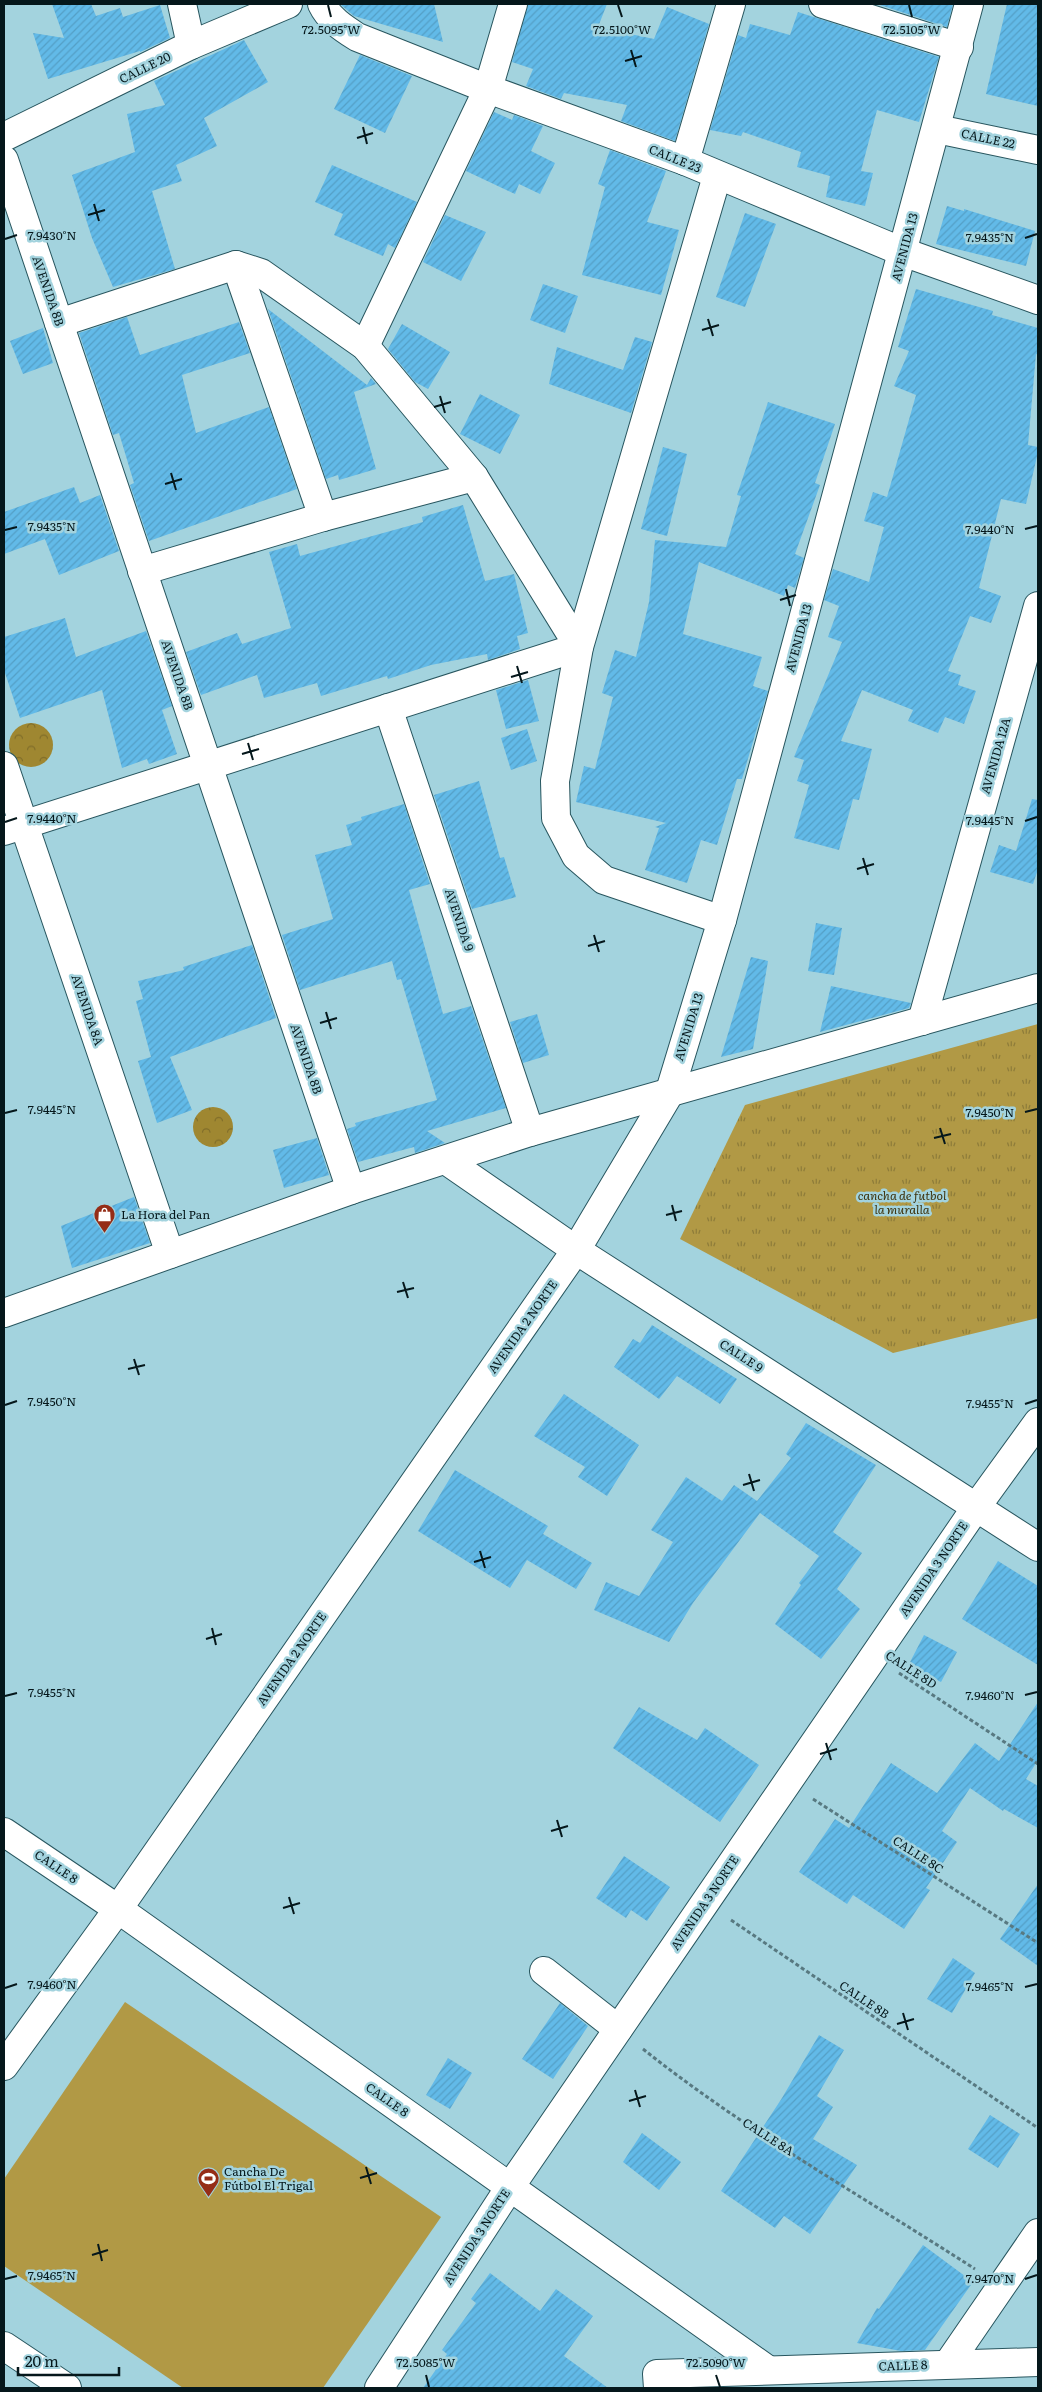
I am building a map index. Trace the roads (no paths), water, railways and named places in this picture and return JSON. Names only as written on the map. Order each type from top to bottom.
[{"type":"street","points":[[182,4],[191,45]]},
{"type":"street","name":"CALLE 20","points":[[4,137],[191,45],[288,4]]},
{"type":"street","name":"CALLE 23","points":[[322,4],[326,13],[357,37],[488,89],[685,161],[717,176],[903,252],[1038,300]]},
{"type":"street","points":[[365,346],[488,89],[513,4]]},
{"type":"street","points":[[685,161],[731,4]]},
{"type":"street","points":[[823,4],[959,47]]},
{"type":"street","name":"AVENIDA 13","points":[[576,1250],[669,1094],[722,920],[970,4]]},
{"type":"street","name":"CALLE 22","points":[[937,129],[1038,150]]},
{"type":"street","name":"AVENIDA 8B","points":[[4,160],[351,1190]]},
{"type":"street","points":[[717,176],[579,647],[555,781],[556,818],[576,856],[604,880],[722,920]]},
{"type":"street","points":[[236,265],[323,516]]},
{"type":"street","points":[[59,323],[236,265],[261,273],[365,346],[474,477],[579,647]]},
{"type":"street","points":[[142,571],[323,516],[474,477]]},
{"type":"street","name":"AVENIDA 12A","points":[[922,1021],[1038,606]]},
{"type":"street","points":[[14,828],[579,647]]},
{"type":"street","name":"AVENIDA 9","points":[[388,708],[530,1132]]},
{"type":"street","name":"AVENIDA 8A","points":[[4,766],[14,828],[170,1254]]},
{"type":"street","points":[[4,1314],[351,1190],[447,1161],[530,1132],[1038,988]]},
{"type":"street","name":"CALLE 9","points":[[447,1161],[576,1250],[977,1506],[1038,1548]]},
{"type":"street","name":"AVENIDA 2 NORTE","points":[[4,2066],[118,1909],[576,1250]]},
{"type":"street","name":"AVENIDA 3 NORTE","points":[[379,2388],[510,2187],[977,1506],[1038,1422]]},
{"type":"street","name":"CALLE 8","points":[[4,1832],[118,1909],[768,2370]]},
{"type":"street","points":[[544,1971],[618,2029]]},
{"type":"street","points":[[948,2364],[1038,2233]]},
{"type":"street","points":[[4,2346],[67,2388]]},
{"type":"street","points":[[1038,2362],[1038,2380]]},
{"type":"street","name":"CALLE 8","points":[[658,2381],[768,2370],[849,2378],[948,2364],[1038,2362]]},
{"type":"place","name":"La Hora del Pan","points":[[105,1234]]},
{"type":"place","name":"Cancha De Fútbol El Trigal","points":[[208,2198]]},
{"type":"park label","name":"cancha de futbol la muralla","points":[[902,1203]]}]
